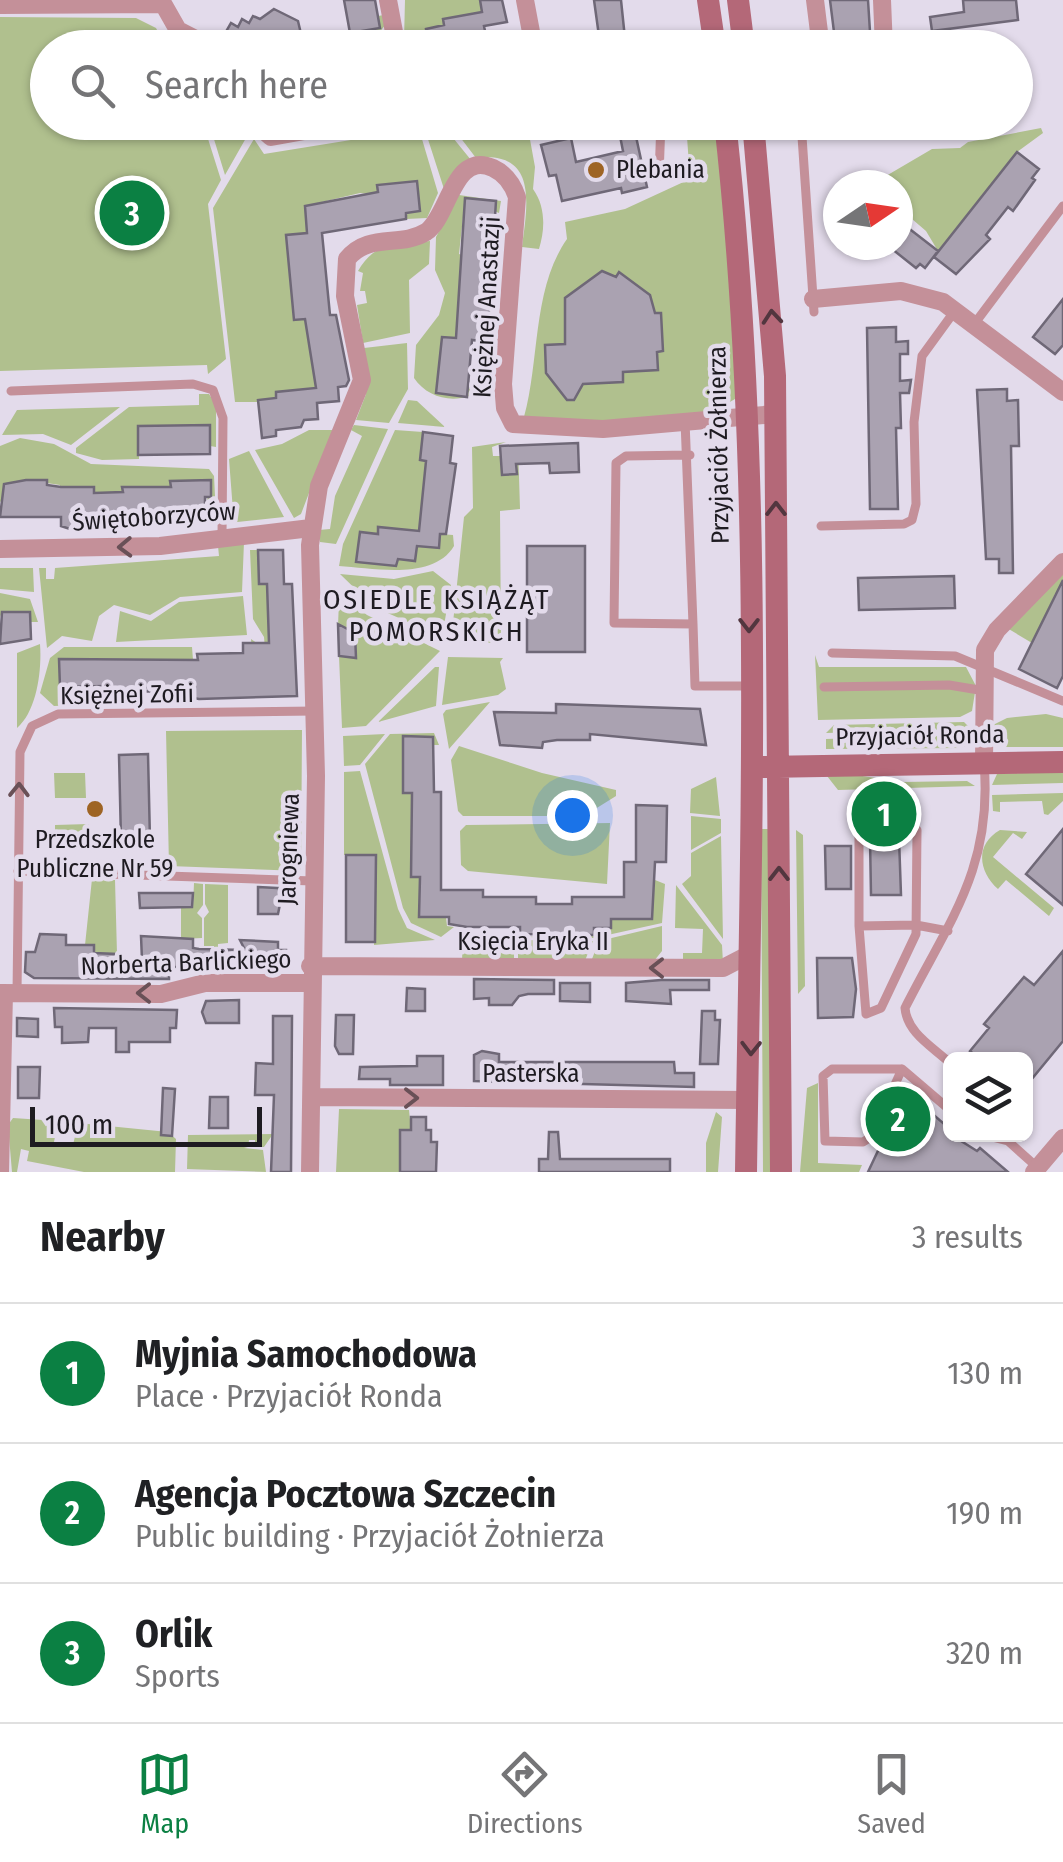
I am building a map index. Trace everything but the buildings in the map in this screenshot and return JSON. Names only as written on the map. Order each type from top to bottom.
[{"type":"street","points":[[388,0],[394,30]]},
{"type":"street","points":[[525,0],[531,30]]},
{"type":"street","points":[[708,0],[712,30]]},
{"type":"street","points":[[738,0],[742,30]]},
{"type":"street","points":[[815,0],[819,30]]},
{"type":"street","points":[[882,0],[883,30]]},
{"type":"street","points":[[6,3],[162,2],[178,30]]},
{"type":"street","name":"Przyjaciół Żołnierza","points":[[726,140],[748,416],[750,954],[746,1172]]},
{"type":"street","points":[[755,140],[774,340],[781,1172]]},
{"type":"street","name":"Księżnej Anastazji","points":[[311,528],[319,486],[362,380],[345,296],[347,259],[363,244],[430,230],[456,181],[476,166],[490,166],[503,174],[517,198],[503,384],[508,418],[521,427],[591,429],[775,414]]},
{"type":"street","points":[[813,305],[901,290],[956,310],[1063,392]]},
{"type":"street","name":"Świętoborzyców","points":[[0,549],[132,547],[311,528]]},
{"type":"street","name":"Jarogniewa","points":[[310,1172],[314,1098],[310,974],[315,712],[311,528]]},
{"type":"street","points":[[984,762],[988,692],[982,666],[996,630],[1063,562]]},
{"type":"street","name":"Przyjaciół Ronda","points":[[778,766],[1063,762]]},
{"type":"street","points":[[749,768],[778,766]]},
{"type":"street","name":"Księcia Eryka II","points":[[310,974],[723,968],[750,954]]},
{"type":"street","name":"Norberta Barlickiego","points":[[7,993],[161,994],[205,982],[310,974]]},
{"type":"street","points":[[0,1172],[7,993]]},
{"type":"street","name":"Pasterska","points":[[314,1098],[748,1100]]},
{"type":"street","points":[[1036,1170],[1063,1138]]},
{"type":"lane","points":[[659,176],[660,140]]},
{"type":"lane","points":[[802,140],[813,305]]},
{"type":"lane","points":[[975,323],[1063,206]]},
{"type":"lane","points":[[821,526],[904,524],[912,520],[916,504],[914,422],[922,356],[956,310]]},
{"type":"lane","points":[[11,391],[193,384],[212,390],[223,418],[222,538]]},
{"type":"lane","points":[[686,421],[695,686],[750,686]]},
{"type":"lane","points":[[690,455],[626,456],[616,463],[614,624],[693,624]]},
{"type":"lane","points":[[832,654],[946,654],[1063,701]]},
{"type":"lane","points":[[824,687],[948,685],[988,692]]},
{"type":"lane","name":"Księżnej Zofii","points":[[7,993],[18,870],[20,752],[27,732],[58,714],[315,712]]},
{"type":"lane","points":[[943,1057],[916,1032],[904,1008],[967,895],[985,822],[984,762]]},
{"type":"lane","points":[[917,830],[916,926],[881,1008],[873,1015],[862,1007],[859,926],[860,831],[917,830]]},
{"type":"lane","points":[[18,870],[312,882]]},
{"type":"lane","points":[[859,926],[916,926],[948,931]]},
{"type":"lane","points":[[902,1069],[872,1137],[863,1142],[825,1141],[826,1071],[902,1069],[943,1104]]},
{"type":"lane","points":[[1012,1142],[1036,1170]]},
{"type":"green space","points":[[405,0],[480,0],[482,12],[444,19],[445,29],[404,30]]},
{"type":"green space","points":[[384,15],[386,24],[381,30],[368,30],[379,28],[378,16]]},
{"type":"green space","points":[[0,17],[136,18],[157,30],[30,30],[30,140],[208,140],[221,180],[208,204],[226,359],[208,374],[207,365],[0,371]]},
{"type":"green space","points":[[1041,128],[1043,133],[1017,152],[938,251],[926,231],[913,220],[913,170],[896,170],[932,149],[960,148],[978,140],[1033,140],[1033,130]]},
{"type":"green space","points":[[214,140],[245,140],[225,175]]},
{"type":"green space","points":[[253,140],[264,154],[351,140],[422,140],[438,193],[427,218],[406,219],[416,181],[378,185],[378,195],[360,193],[305,206],[307,233],[287,235],[295,320],[305,319],[316,388],[276,392],[276,402],[235,402],[213,208]]},
{"type":"green space","points":[[428,140],[455,140],[471,160],[444,189]]},
{"type":"green space","points":[[462,140],[530,140],[535,167],[533,189],[543,219],[539,249],[522,247],[526,199],[520,172],[496,158],[476,158]]},
{"type":"green space","points":[[687,140],[719,140],[737,341],[735,399],[714,411],[715,418],[521,427],[541,306],[555,260],[567,239],[565,222],[625,209],[690,179]]},
{"type":"green space","points":[[459,195],[501,201],[499,213],[465,199],[459,254],[465,256],[467,397],[454,399],[431,393],[414,378],[416,345],[439,315],[445,293],[435,270],[436,237]]},
{"type":"green space","points":[[430,241],[429,264],[409,280],[410,333],[363,343],[357,305],[367,303],[365,291],[360,291],[363,273],[358,271],[380,249]]},
{"type":"green space","points":[[407,343],[408,389],[389,423],[356,420],[366,394],[364,348]]},
{"type":"green space","points":[[199,394],[209,394],[216,405],[216,447],[210,446],[209,425],[139,426],[139,459],[102,460],[76,453],[76,448],[129,407],[199,405]]},
{"type":"green space","points":[[408,400],[417,401],[445,427],[398,423]]},
{"type":"green space","points":[[120,407],[71,445],[43,434],[2,435],[17,410]]},
{"type":"green space","points":[[354,425],[388,429],[336,544],[320,542],[319,530],[330,529],[335,496],[362,436],[351,430]]},
{"type":"green space","points":[[309,430],[333,430],[301,514],[294,518],[255,450],[282,444]]},
{"type":"green space","points":[[395,430],[423,432],[420,459],[426,461],[419,531],[379,527],[377,536],[360,532],[356,561],[396,566],[398,559],[415,561],[417,546],[438,548],[440,534],[453,535],[454,546],[444,557],[417,568],[339,566],[343,544]]},
{"type":"green space","points":[[20,438],[54,444],[91,464],[209,469],[214,476],[216,516],[205,517],[210,480],[171,481],[171,487],[144,491],[143,486],[123,487],[123,492],[94,493],[94,487],[61,493],[60,485],[27,480],[0,502],[0,446]]},
{"type":"green space","points":[[506,442],[492,447],[493,456],[501,456],[502,475],[516,474],[518,444],[520,509],[500,511],[501,643],[451,642],[464,517],[473,508],[472,447]]},
{"type":"green space","points":[[249,451],[284,517],[228,523],[233,511],[229,459]]},
{"type":"green space","points":[[244,542],[242,592],[180,597],[150,615],[114,605],[99,616],[92,641],[62,636],[47,648],[39,568],[46,568],[46,579],[54,579],[55,568],[219,556],[218,546]]},
{"type":"green space","points":[[250,550],[258,550],[259,584],[267,584],[269,652],[252,653],[251,639],[265,649],[264,637],[253,619]]},
{"type":"green space","points":[[1063,564],[1063,597],[1055,594],[1032,643],[1007,628]]},
{"type":"green space","points":[[0,568],[33,568],[34,592],[0,589]]},
{"type":"green space","points":[[433,571],[451,585],[442,637],[374,607],[340,574],[394,579]]},
{"type":"green space","points":[[0,593],[30,599],[38,622],[31,622],[30,612],[2,612],[0,617]]},
{"type":"green space","points":[[243,596],[247,635],[116,642],[120,611],[151,621],[179,602]]},
{"type":"green space","points":[[346,598],[367,615],[440,651],[366,726],[342,728],[339,656],[356,658],[355,634],[338,626],[339,600]]},
{"type":"green space","points":[[40,644],[37,689],[24,721],[17,728],[17,653]]},
{"type":"green space","points":[[64,647],[192,647],[193,660],[59,659],[60,686],[99,686],[99,704],[54,706],[40,693],[50,658]]},
{"type":"green space","points":[[815,655],[819,667],[966,667],[976,686],[972,711],[960,717],[818,720]]},
{"type":"green space","points":[[448,657],[503,658],[500,662],[506,689],[498,695],[442,705]]},
{"type":"green space","points":[[439,667],[436,706],[378,722]]},
{"type":"green space","points":[[490,702],[449,749],[443,714],[446,710]]},
{"type":"green space","points":[[1046,714],[1063,718],[1063,747],[1007,747],[993,740],[991,726],[1007,718]]},
{"type":"green space","points":[[964,722],[971,729],[826,733],[834,725]]},
{"type":"green space","points":[[302,730],[301,871],[169,866],[166,731]]},
{"type":"green space","points":[[434,733],[439,745],[434,745],[433,737],[403,737],[403,793],[412,793],[411,877],[420,877],[419,917],[446,917],[447,926],[454,927],[441,937],[411,923],[403,908],[365,764],[390,734]]},
{"type":"green space","points":[[385,734],[360,765],[344,766],[343,736]]},
{"type":"green space","points":[[970,734],[968,745],[960,748],[826,749],[826,739]]},
{"type":"green space","points":[[459,746],[542,773],[616,790],[616,796],[584,816],[463,816],[458,811],[451,760]]},
{"type":"green space","points":[[360,771],[398,909],[407,928],[435,940],[374,945],[375,855],[344,855],[344,772]]},
{"type":"green space","points":[[1063,771],[1063,783],[992,785],[997,774]]},
{"type":"green space","points":[[54,773],[85,773],[86,798],[55,798]]},
{"type":"green space","points":[[856,775],[902,782],[967,781],[975,786],[838,790],[827,776]]},
{"type":"green space","points":[[716,777],[720,816],[690,813],[691,789]]},
{"type":"green space","points":[[1063,793],[1063,801],[1048,815],[1044,814],[1042,801],[1000,802],[1000,812],[993,811],[992,795]]},
{"type":"green space","points":[[691,816],[721,819],[721,833],[691,850]]},
{"type":"green space","points":[[610,823],[607,884],[468,871],[461,865],[460,831],[466,825]]},
{"type":"green space","points":[[89,824],[90,848],[55,848],[55,825]]},
{"type":"green space","points":[[761,829],[771,829],[774,1172],[763,1172]]},
{"type":"green space","points":[[796,830],[803,835],[805,986],[798,994]]},
{"type":"green space","points":[[1000,830],[1027,832],[1022,839],[1013,833],[993,857],[1054,908],[1049,916],[1006,880],[998,889],[987,875],[983,851]]},
{"type":"green space","points":[[721,836],[723,939],[682,884],[691,876],[691,853]]},
{"type":"green space","points":[[92,879],[115,880],[117,954],[93,957],[85,945]]},
{"type":"green space","points":[[655,880],[665,884],[662,923],[594,938],[520,937],[593,935],[594,928],[611,928],[611,919],[651,919]]},
{"type":"green space","points":[[194,883],[203,884],[203,905],[197,913],[202,918],[202,938],[181,939],[181,907],[193,907]]},
{"type":"green space","points":[[205,884],[228,885],[228,943],[218,944],[217,973],[214,946],[204,946],[204,918],[209,912]]},
{"type":"green space","points":[[676,885],[722,945],[723,963],[683,962],[683,953],[702,953],[703,929],[675,928]]},
{"type":"green space","points":[[662,926],[662,951],[654,961],[592,959],[599,941]]},
{"type":"green space","points":[[463,931],[514,940],[514,962],[462,962]]},
{"type":"green space","points":[[518,940],[593,941],[584,963],[518,963]]},
{"type":"green space","points":[[818,1083],[818,1163],[862,1165],[859,1172],[800,1172],[807,1088]]},
{"type":"green space","points":[[339,1109],[409,1110],[411,1130],[400,1172],[336,1172]]},
{"type":"green space","points":[[716,1112],[722,1117],[718,1172],[706,1172],[706,1143]]},
{"type":"green space","points":[[13,1118],[58,1121],[54,1142],[73,1145],[78,1123],[168,1132],[176,1139],[175,1172],[84,1172],[27,1161],[29,1151],[21,1149],[17,1172],[12,1172],[8,1125]]},
{"type":"green space","points":[[273,1134],[264,1147],[255,1147],[255,1140],[249,1140],[244,1148],[263,1150],[266,1172],[187,1169],[188,1135]]},
{"type":"place","name":"Plebania","points":[[596,170]]},
{"type":"place","name":"Orlik","points":[[132,213]]},
{"type":"place","name":"Przedszkole Publiczne Nr 59","points":[[95,809]]},
{"type":"place","name":"Myjnia Samochodowa","points":[[884,814]]},
{"type":"place","name":"Agencja Pocztowa Szczecin","points":[[898,1119]]},
{"type":"district","name":"OSIEDLE KSIĄŻĄT POMORSKICH","points":[[437,615]]}]
